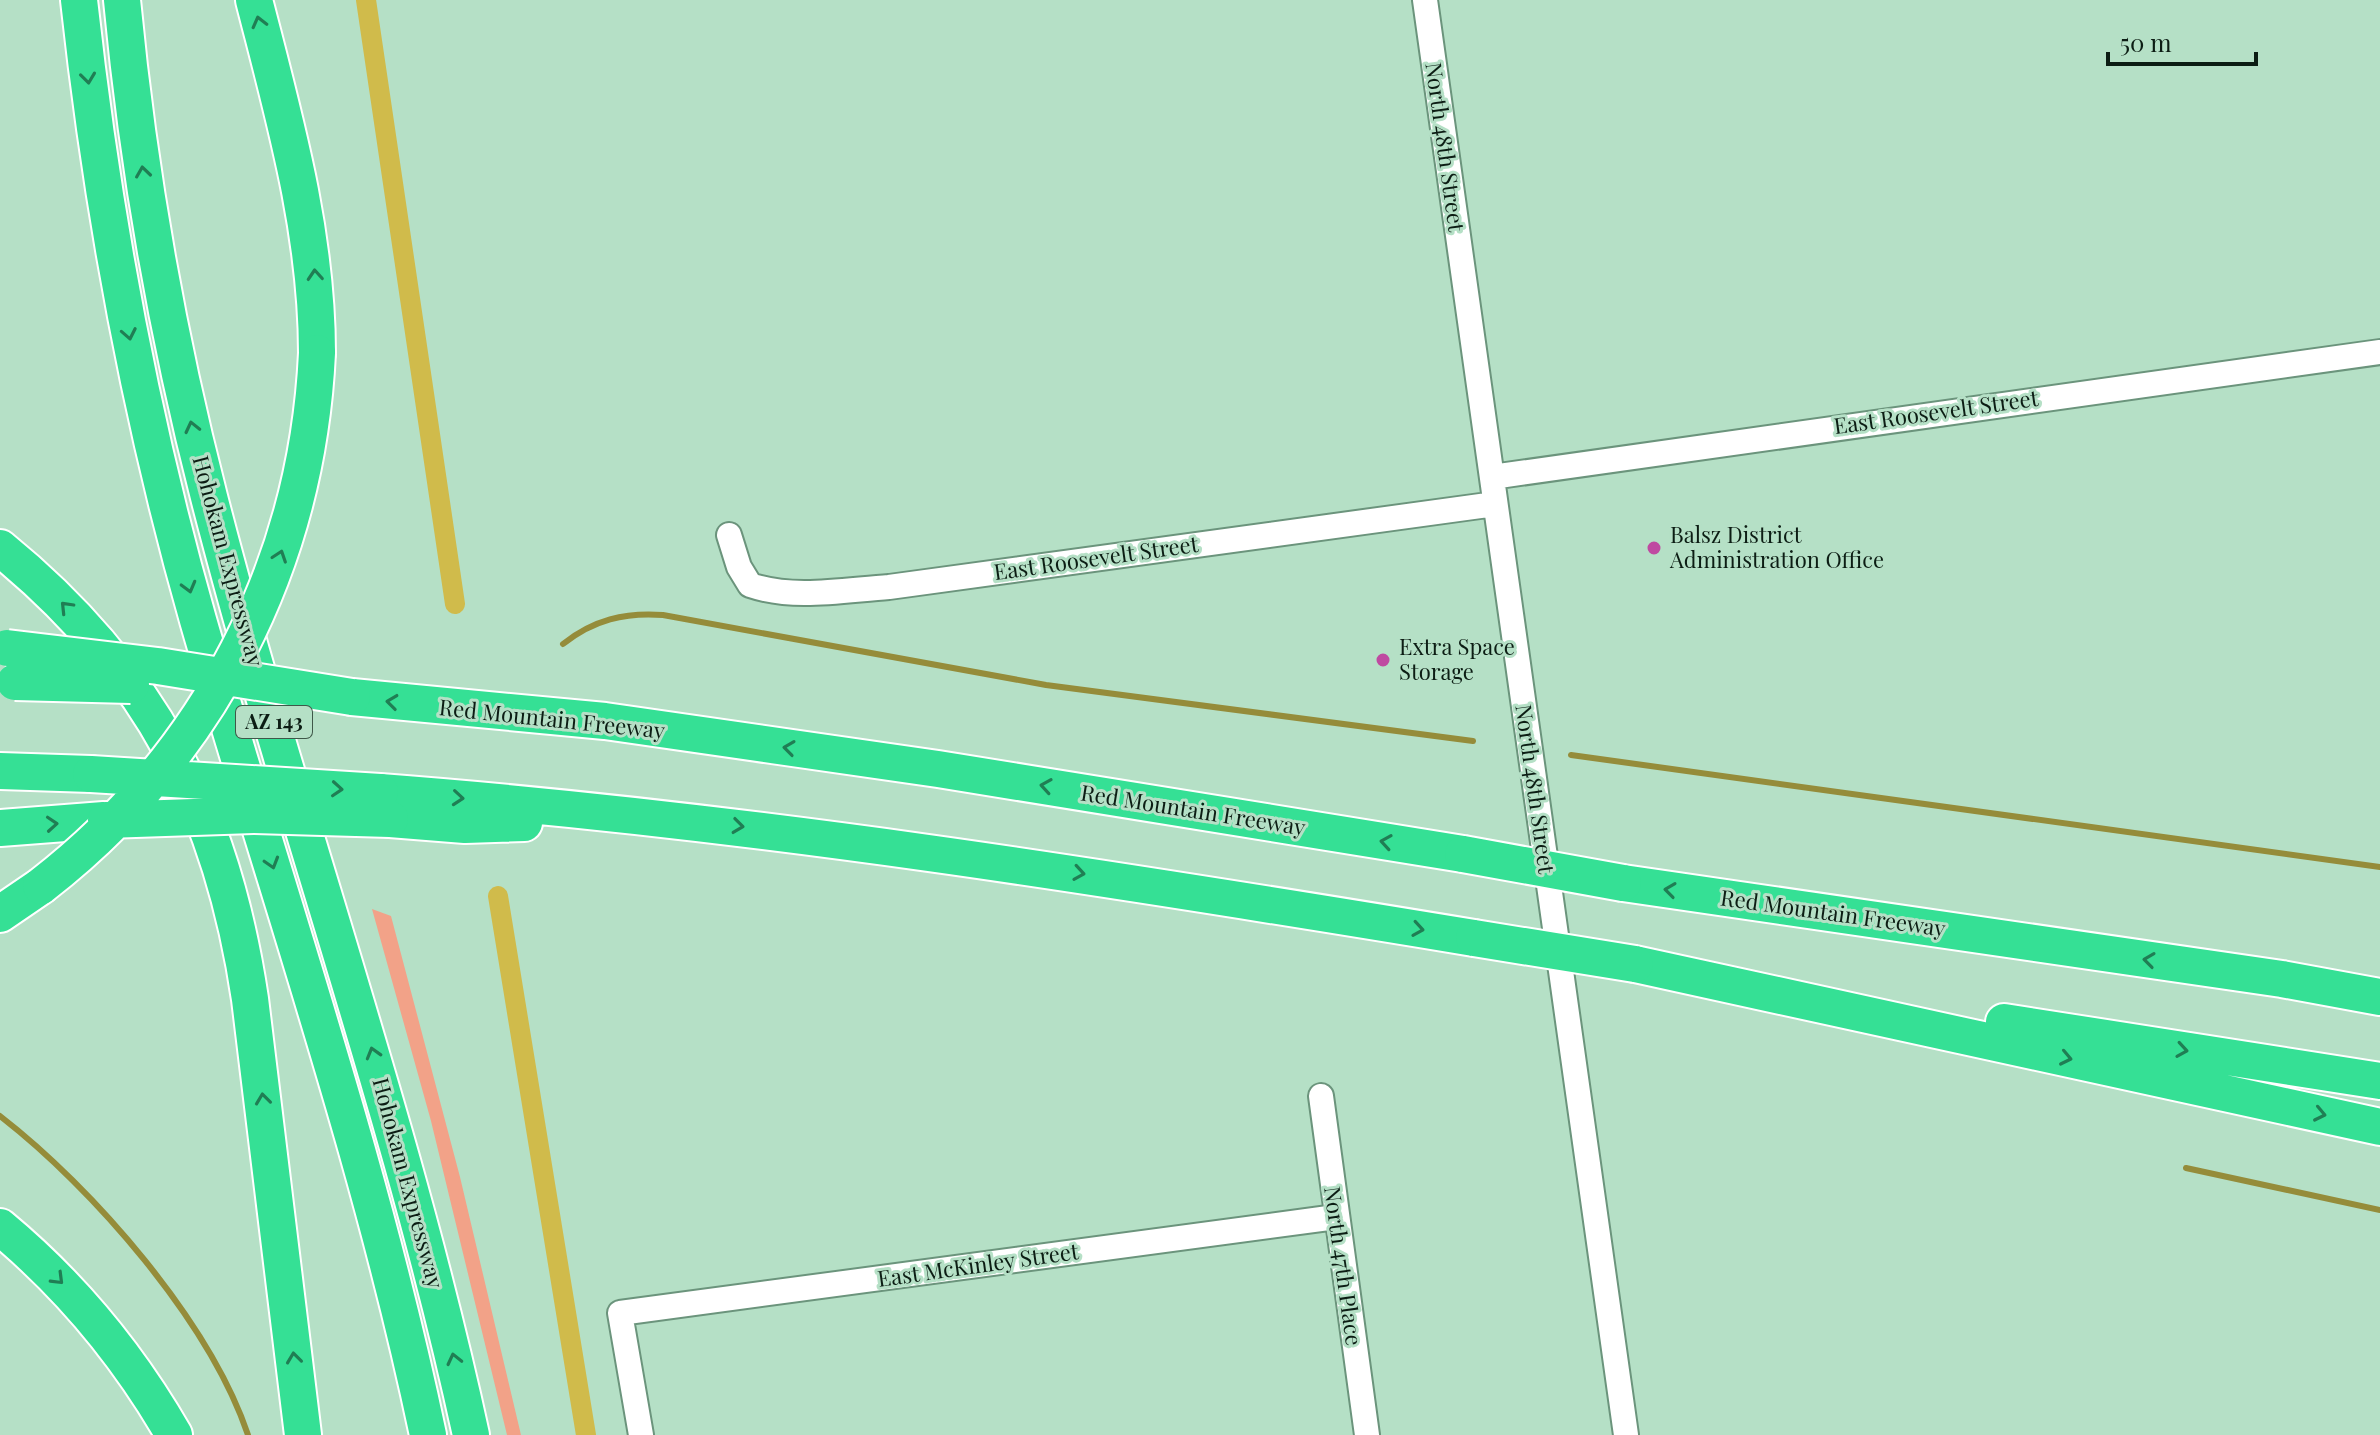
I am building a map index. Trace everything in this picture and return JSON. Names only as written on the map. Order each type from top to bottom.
[{"type":"highway","name":"Hohokam Expressway","points":[[79,0],[117,271],[158,469],[199,622],[354,1139],[428,1435]]},
{"type":"highway","name":"Hohokam Expressway","points":[[122,0],[150,220],[206,485],[398,1143],[471,1435]]},
{"type":"highway","points":[[0,914],[41,886],[95,841],[160,773],[203,715],[239,653],[272,579],[299,491],[312,419],[317,353],[314,262],[307,215],[254,0]]},
{"type":"highway","points":[[0,548],[56,597],[126,676],[182,766],[217,849],[237,919],[249,987],[303,1435]]},
{"type":"highway","name":"Red Mountain Freeway","points":[[6,665],[158,666],[352,697],[605,721],[938,769],[1623,883],[2282,979],[2380,997]]},
{"type":"highway","points":[[0,771],[91,774],[385,806],[465,825],[661,817],[1019,863],[2380,1081]]},
{"type":"highway","points":[[0,828],[385,806]]},
{"type":"highway","points":[[1635,964],[2380,1127]]},
{"type":"highway","points":[[2282,979],[2380,990]]},
{"type":"highway","points":[[0,1227],[56,1277],[101,1327],[174,1435]]},
{"type":"street","name":"North 48th Street","points":[[1425,0],[1626,1435]]},
{"type":"street","name":"East Roosevelt Street","points":[[1492,477],[2380,352]]},
{"type":"street","name":"East Roosevelt Street","points":[[729,535],[739,567],[750,585],[772,593],[800,593],[889,587],[1495,504]]},
{"type":"street","name":"North 47th Place","points":[[1321,1096],[1367,1435]]},
{"type":"street","name":"East McKinley Street","points":[[641,1435],[620,1313],[1336,1217]]},
{"type":"shaded area","points":[[372,909],[391,916],[460,1177],[521,1435],[507,1435],[431,1121]]},
{"type":"waterway","points":[[366,0],[455,604]]},
{"type":"waterway","points":[[563,644],[586,629],[610,619],[663,615],[1046,685],[1473,741]]},
{"type":"waterway","points":[[1571,755],[2380,867]]},
{"type":"waterway","points":[[498,896],[586,1435]]},
{"type":"waterway","points":[[0,1116],[73,1180],[145,1260],[206,1348],[230,1392],[248,1435]]},
{"type":"waterway","points":[[2186,1168],[2380,1210]]},
{"type":"place","name":"Balsz District Administration Office","points":[[1654,548]]},
{"type":"place","name":"Extra Space Storage","points":[[1383,660]]}]
